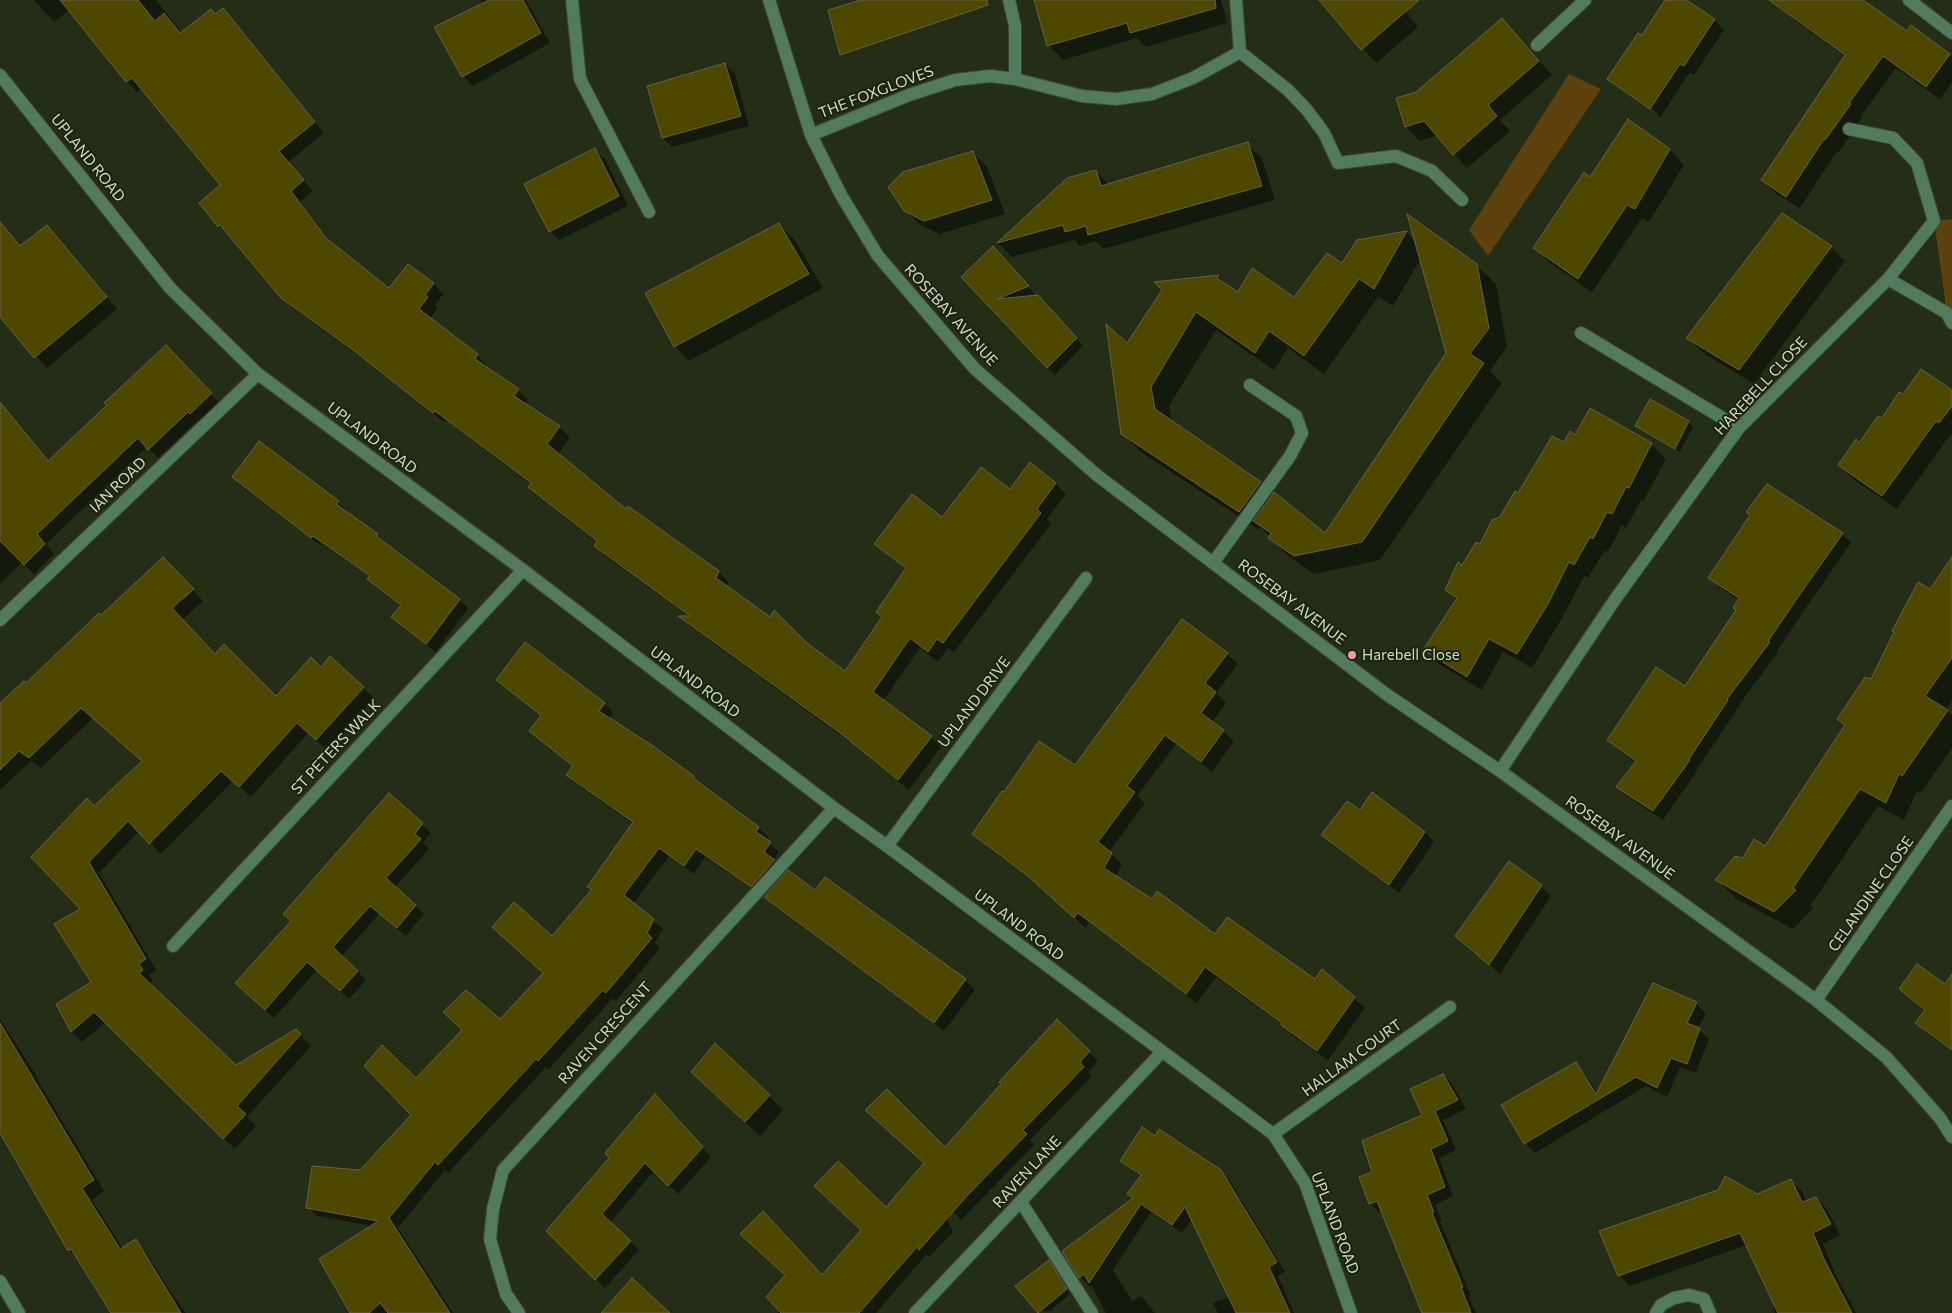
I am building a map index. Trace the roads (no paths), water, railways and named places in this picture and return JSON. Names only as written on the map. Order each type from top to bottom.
[{"type":"street","points":[[572,0],[580,79],[650,212]]},
{"type":"street","name":"ROSEBAY AVENUE","points":[[769,0],[811,134],[841,195],[878,256],[975,369],[1098,476],[1386,694],[1500,771],[1816,1000],[1886,1057],[1940,1118],[1952,1136]]},
{"type":"street","points":[[1009,0],[1015,26],[1014,79]]},
{"type":"street","points":[[1236,0],[1240,52],[1288,90],[1307,110],[1324,133],[1338,163],[1396,156],[1432,171],[1462,200]]},
{"type":"street","points":[[1537,45],[1585,0]]},
{"type":"street","points":[[1909,0],[1952,33]]},
{"type":"street","name":"THE FOXGLOVES","points":[[811,134],[909,95],[955,80],[990,76],[1014,79],[1082,96],[1116,99],[1152,94],[1192,78],[1240,52]]},
{"type":"street","name":"UPLAND ROAD","points":[[0,75],[170,288],[258,374],[523,570],[834,808],[1273,1134],[1305,1183],[1351,1313]]},
{"type":"street","name":"HAREBELL CLOSE","points":[[1500,771],[1616,598],[1739,428],[1888,279],[1934,221],[1917,163],[1893,138],[1849,129]]},
{"type":"street","points":[[1888,279],[1949,318]]},
{"type":"street","points":[[1582,333],[1739,428]]},
{"type":"street","name":"IAN ROAD","points":[[0,620],[258,374]]},
{"type":"street","points":[[1214,563],[1290,456],[1302,432],[1296,416],[1250,385]]},
{"type":"street","name":"ST PETERS WALK","points":[[173,946],[523,570]]},
{"type":"street","name":"UPLAND DRIVE","points":[[887,846],[1086,578]]},
{"type":"street","name":"CELANDINE CLOSE","points":[[1816,1000],[1952,806]]},
{"type":"street","name":"RAVEN CRESCENT","points":[[519,1313],[506,1294],[490,1239],[493,1209],[503,1170],[834,808]]},
{"type":"street","name":"HALLAM COURT","points":[[1273,1134],[1450,1007]]},
{"type":"street","name":"RAVEN LANE","points":[[915,1313],[1162,1052]]},
{"type":"street","points":[[1020,1202],[1092,1313]]},
{"type":"street","points":[[0,1280],[19,1313]]},
{"type":"street","points":[[1656,1313],[1660,1306],[1674,1298],[1689,1295],[1704,1299],[1710,1313]]},
{"type":"place","name":"Harebell Close","points":[[1352,655]]}]
